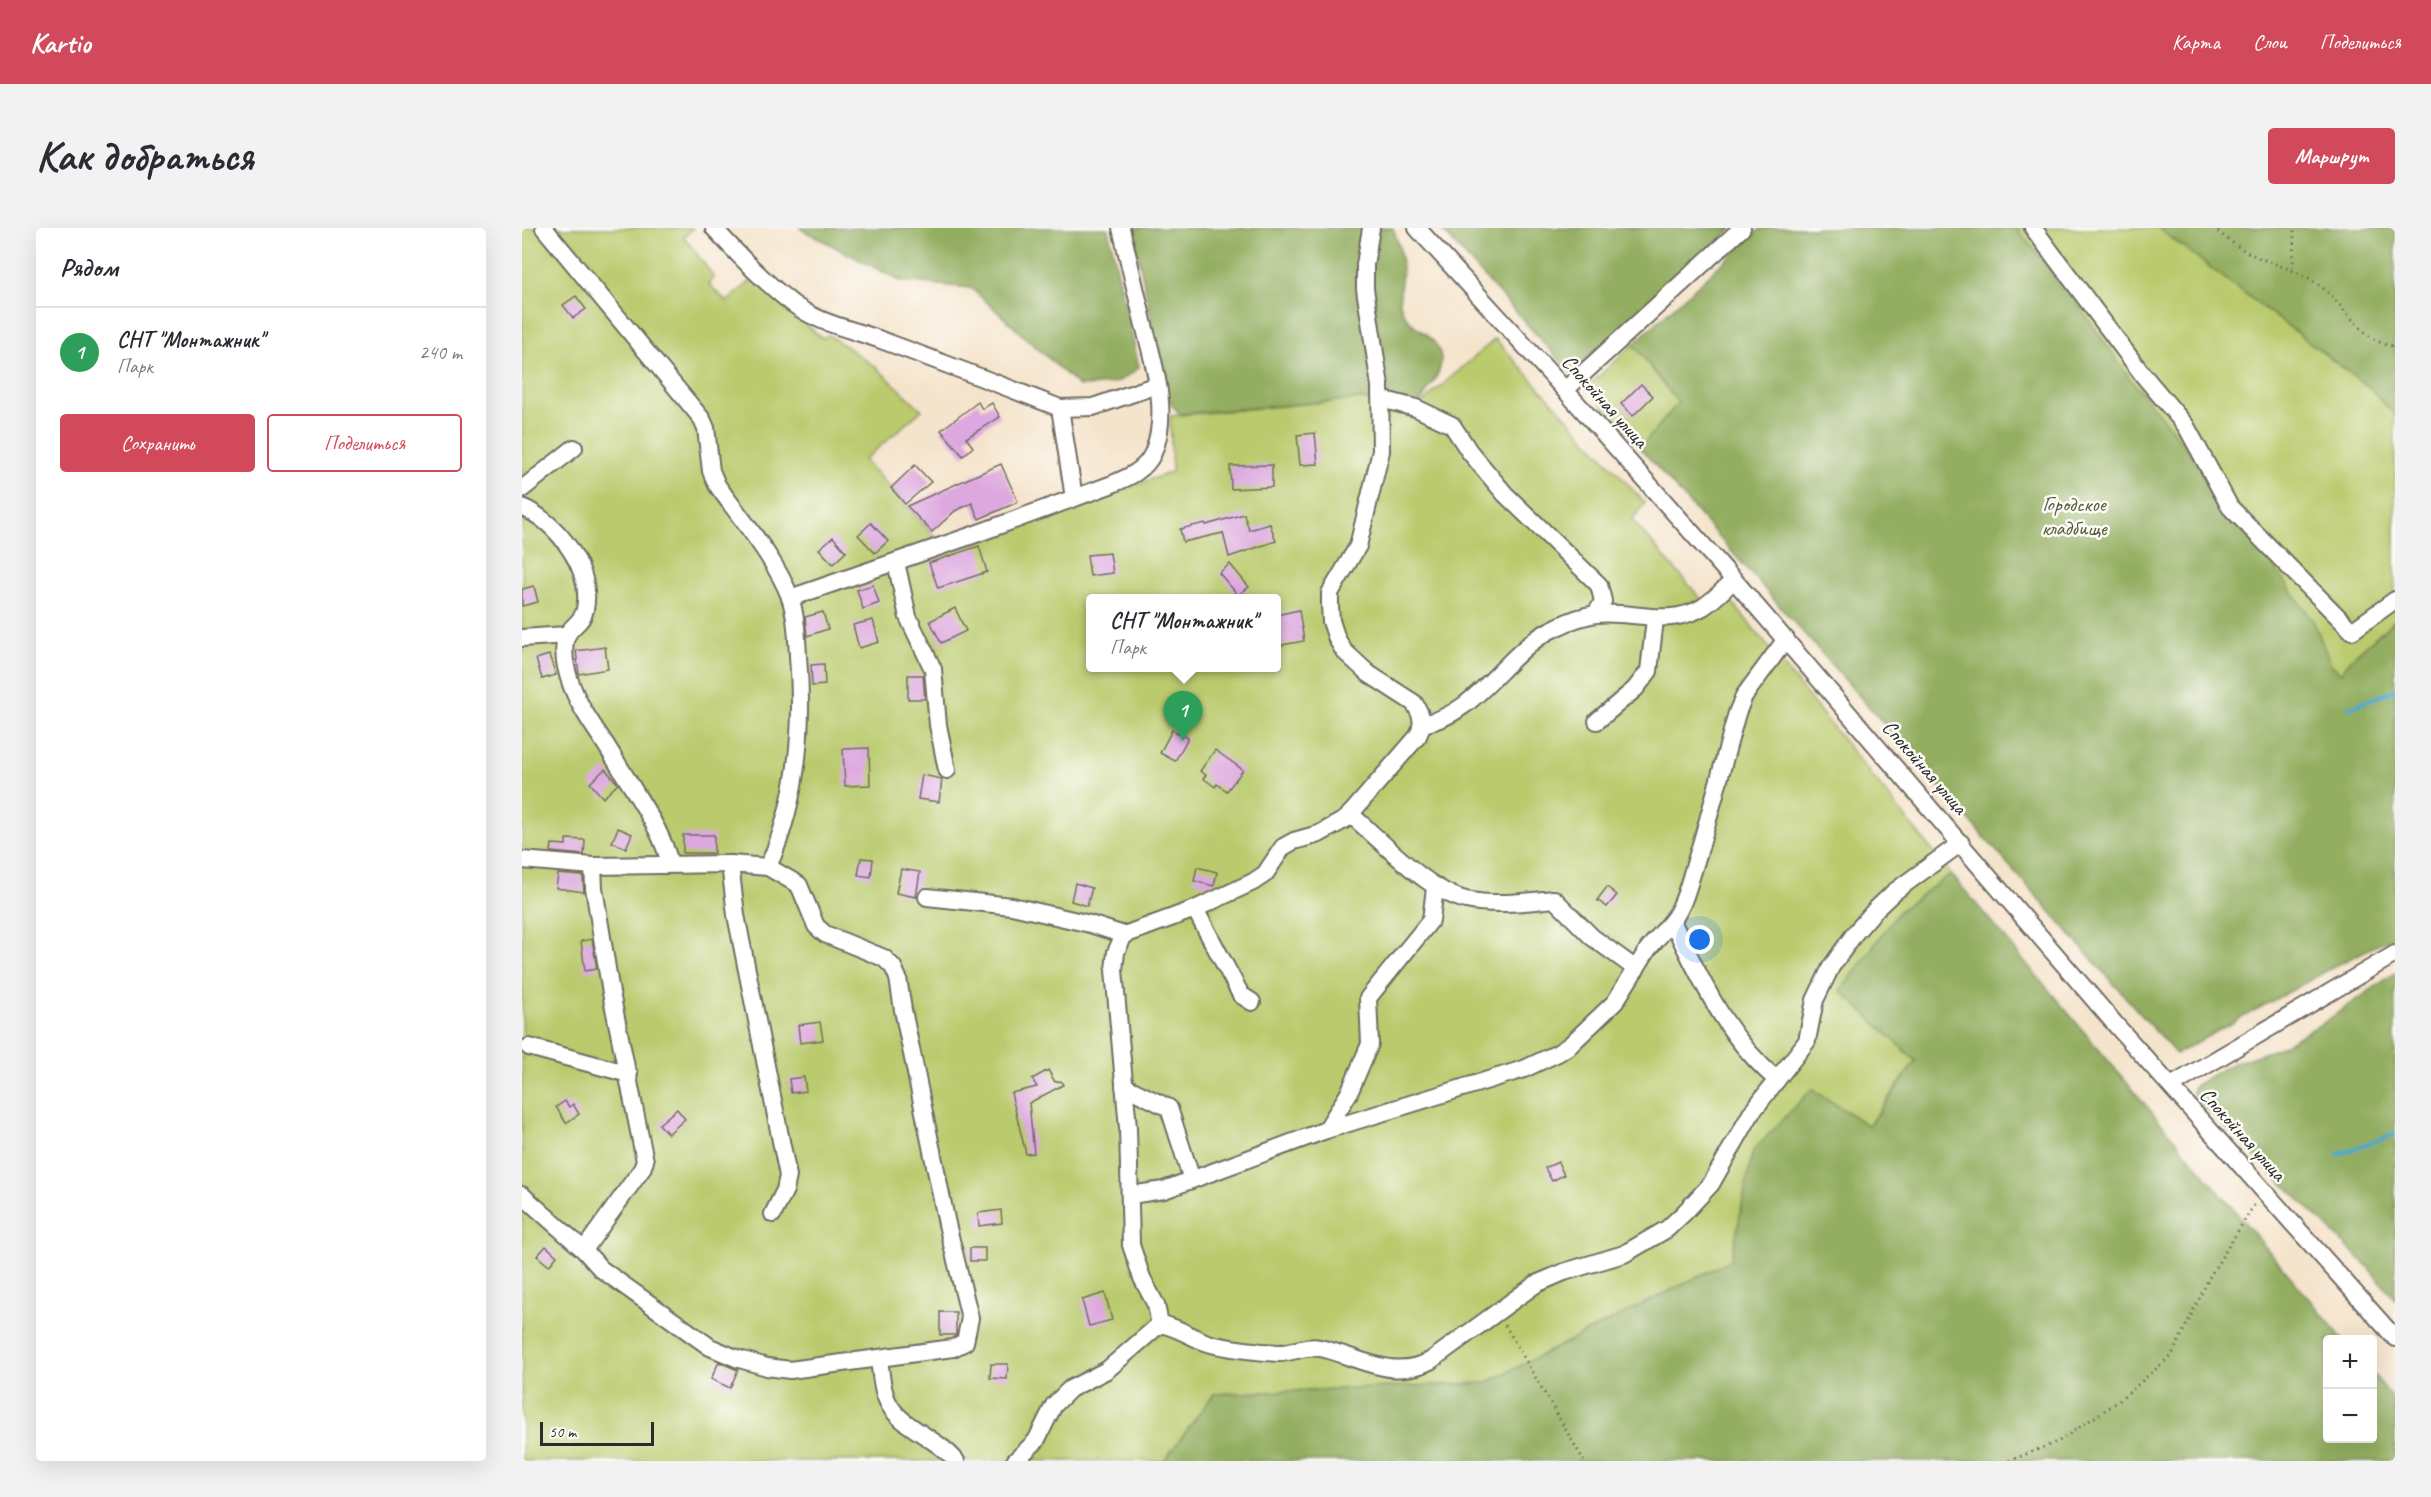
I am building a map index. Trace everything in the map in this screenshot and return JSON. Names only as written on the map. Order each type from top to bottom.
[{"type":"street","points":[[544,228],[702,419],[711,471],[717,485],[763,550],[790,598],[799,669],[800,751],[782,836],[768,867]]},
{"type":"street","points":[[714,228],[759,274],[794,304],[818,319],[878,339],[1060,408],[1093,407],[1157,385]]},
{"type":"street","points":[[790,598],[1074,498],[1131,476],[1145,465],[1153,453],[1159,431],[1160,406],[1121,228]]},
{"type":"street","points":[[927,897],[1012,906],[1090,924],[1124,935],[1224,897],[1265,874],[1283,847],[1331,829],[1350,814],[1418,736],[1422,724],[1420,712],[1414,703],[1369,674],[1344,651],[1331,621],[1330,593],[1358,546],[1381,451],[1381,399],[1365,289],[1365,265],[1371,228]]},
{"type":"street","name":"Спокойная улица","points":[[1417,228],[1565,390],[1786,639],[2107,1015],[2395,1338]]},
{"type":"street","points":[[1565,390],[1742,228]]},
{"type":"street","points":[[2033,228],[2143,375],[2180,418],[2229,507],[2352,631],[2395,600]]},
{"type":"street","points":[[1381,399],[1416,408],[1452,425],[1469,451],[1505,494],[1599,585],[1603,602],[1596,614]]},
{"type":"street","points":[[1060,408],[1074,498]]},
{"type":"street","points":[[522,489],[574,448]]},
{"type":"street","points":[[522,507],[544,521],[568,547],[580,566],[587,588],[585,611],[580,621],[567,635],[565,659],[575,696],[661,835],[670,864]]},
{"type":"street","points":[[896,562],[908,617],[933,669],[938,725],[947,771]]},
{"type":"street","points":[[1422,724],[1441,720],[1457,710],[1540,636],[1579,618],[1596,614],[1666,619],[1695,611],[1734,580]]},
{"type":"street","points":[[1597,721],[1635,689],[1649,671],[1655,619]]},
{"type":"street","points":[[522,638],[567,635]]},
{"type":"street","points":[[1130,1195],[1164,1190],[1326,1130],[1524,1069],[1570,1046],[1607,1011],[1622,993],[1654,941],[1679,912],[1705,833],[1737,713],[1744,696],[1786,639]]},
{"type":"street","points":[[1350,814],[1435,888],[1465,900],[1495,903],[1554,899],[1592,937],[1636,969]]},
{"type":"street","points":[[1160,1324],[1215,1345],[1281,1353],[1308,1347],[1320,1348],[1350,1359],[1403,1370],[1417,1368],[1536,1284],[1564,1272],[1624,1254],[1667,1229],[1711,1184],[1752,1112],[1807,1041],[1815,999],[1831,967],[1855,933],[1875,909],[1894,892],[1961,843]]},
{"type":"street","points":[[522,860],[593,866],[730,864],[768,867],[799,885],[816,926],[820,930],[884,958],[893,967],[898,978],[947,1224],[970,1318],[965,1342],[953,1348],[790,1370],[766,1367],[736,1359],[710,1347],[601,1269],[584,1250],[522,1195]]},
{"type":"street","points":[[730,864],[736,915],[788,1176],[786,1190],[773,1214]]},
{"type":"street","points":[[584,1250],[645,1161],[611,993],[594,888],[593,866]]},
{"type":"street","points":[[1326,1130],[1349,1093],[1370,1044],[1368,998],[1431,920],[1435,888]]},
{"type":"street","points":[[1195,909],[1240,995],[1252,1002]]},
{"type":"street","points":[[1672,921],[1714,1004],[1735,1036],[1750,1055],[1777,1080]]},
{"type":"street","points":[[1124,935],[1116,952],[1114,970],[1124,1086],[1131,1245],[1142,1278],[1156,1305],[1160,1324]]},
{"type":"street","points":[[2171,1086],[2395,954]]},
{"type":"street","points":[[530,1047],[629,1074]]},
{"type":"street","points":[[1124,1086],[1169,1108],[1192,1180]]},
{"type":"street","points":[[1015,1461],[1036,1441],[1054,1406],[1070,1389],[1107,1370],[1160,1324]]},
{"type":"street","points":[[879,1359],[883,1391],[894,1411],[943,1446],[956,1461]]},
{"type":"path","points":[[2213,228],[2249,254],[2293,269],[2311,278],[2372,337],[2388,346],[2395,346]]},
{"type":"path","points":[[2293,269],[2294,228]]},
{"type":"path","points":[[2009,1461],[2060,1441],[2119,1401],[2172,1355],[2210,1276],[2263,1190]]},
{"type":"path","points":[[1498,1313],[1584,1461]]},
{"type":"green space","points":[[522,228],[693,228],[684,237],[714,277],[709,284],[727,302],[754,278],[822,338],[829,335],[876,367],[922,410],[864,460],[948,550],[1172,472],[1170,416],[1361,399],[1416,408],[1495,339],[1645,503],[1632,520],[1709,608],[1728,597],[1951,874],[1899,911],[1916,1061],[1868,1126],[1753,1151],[1731,1260],[1486,1383],[1214,1394],[1164,1461],[942,1461],[939,1458],[939,1461],[522,1461]]},
{"type":"green space","points":[[799,228],[1108,228],[1139,367],[1119,381],[1104,385],[1079,386],[971,288],[900,281]]},
{"type":"green space","points":[[1132,228],[1393,228],[1401,258],[1402,310],[1410,322],[1436,345],[1440,354],[1441,363],[1434,381],[1416,408],[1361,399],[1180,414],[1171,404],[1167,393]]},
{"type":"green space","points":[[1440,228],[1733,228],[1572,374]]},
{"type":"green space","name":"Городское кладбище","points":[[1761,228],[2212,228],[2327,356],[2370,388],[2395,415],[2395,620],[2351,659],[2176,1054],[1587,387]]},
{"type":"green space","name":"Городское кладбище","points":[[1761,228],[2016,228],[2069,291],[2128,376],[2189,451],[2313,620],[2331,664],[2341,673],[2351,659],[2395,620],[2395,936],[2339,964],[2176,1054],[1640,448],[1678,403],[1633,344]]},
{"type":"green space","points":[[2158,228],[2395,228],[2395,415],[2370,388]]},
{"type":"green space","points":[[1951,874],[2340,1335],[2323,1335],[2323,1443],[2377,1443],[2377,1379],[2395,1401],[2395,1461],[1164,1461],[1214,1394],[1486,1383],[1731,1260],[1753,1151],[1812,1089],[1869,1126],[1916,1061],[1841,991],[1899,911]]},
{"type":"green space","points":[[2395,973],[2395,1299],[2368,1267],[2192,1092],[2194,1086],[2229,1065],[2278,1048],[2323,1023]]},
{"type":"building","points":[[576,296],[586,309],[573,318],[563,305]]},
{"type":"building","points":[[1641,384],[1653,396],[1633,416],[1621,404]]},
{"type":"building","points":[[978,402],[982,409],[992,403],[1000,417],[966,438],[973,447],[963,456],[941,430]]},
{"type":"building","points":[[1315,433],[1318,464],[1300,465],[1297,435]]},
{"type":"building","points":[[1001,464],[1018,502],[979,519],[972,503],[955,511],[932,532],[907,506]]},
{"type":"building","points":[[915,465],[931,482],[905,504],[891,488]]},
{"type":"building","points":[[1272,465],[1272,487],[1231,489],[1230,466]]},
{"type":"building","points":[[1244,514],[1249,530],[1270,524],[1276,541],[1229,557],[1223,533],[1183,542],[1180,529],[1205,523],[1206,525]]},
{"type":"building","points":[[871,523],[888,541],[875,553],[858,535]]},
{"type":"building","points":[[833,537],[846,552],[833,564],[819,549]]},
{"type":"building","points":[[979,546],[987,572],[938,588],[929,563]]},
{"type":"building","points":[[1110,553],[1113,573],[1090,576],[1087,555]]},
{"type":"building","points":[[1230,564],[1249,587],[1237,594],[1219,573]]},
{"type":"building","points":[[873,585],[879,603],[863,609],[857,590]]},
{"type":"building","points":[[534,586],[538,602],[522,606],[522,589]]},
{"type":"building","points":[[955,608],[966,631],[941,643],[930,621]]},
{"type":"building","points":[[1299,610],[1304,641],[1281,645],[1281,614]]},
{"type":"building","points":[[823,612],[828,629],[807,636],[805,617]]},
{"type":"building","points":[[873,620],[879,642],[859,648],[853,625]]},
{"type":"building","points":[[605,647],[608,669],[579,674],[576,651]]},
{"type":"building","points":[[549,655],[556,675],[542,679],[536,659]]},
{"type":"building","points":[[824,664],[825,685],[812,686],[811,665]]},
{"type":"building","points":[[908,675],[923,675],[925,699],[908,699]]},
{"type":"building","points":[[1172,730],[1188,738],[1175,761],[1160,753]]},
{"type":"building","points":[[869,748],[870,785],[845,786],[843,749]]},
{"type":"building","points":[[1215,750],[1243,770],[1227,791],[1217,784],[1215,787],[1203,778],[1206,775],[1200,771]]},
{"type":"building","points":[[605,769],[618,784],[603,798],[590,783]]},
{"type":"building","points":[[922,775],[942,779],[939,802],[918,799]]},
{"type":"building","points":[[618,828],[632,834],[626,848],[612,842]]},
{"type":"building","points":[[683,835],[714,835],[714,853],[683,853]]},
{"type":"building","points":[[566,839],[585,840],[584,855],[551,852],[552,844],[566,845]]},
{"type":"building","points":[[861,858],[873,859],[871,877],[858,875]]},
{"type":"building","points":[[1197,867],[1217,872],[1214,886],[1194,881]]},
{"type":"building","points":[[901,869],[920,872],[916,897],[896,893]]},
{"type":"building","points":[[558,874],[583,876],[584,892],[556,888]]},
{"type":"building","points":[[1075,883],[1092,888],[1087,906],[1071,901]]},
{"type":"building","points":[[1607,887],[1617,895],[1607,907],[1597,900]]},
{"type":"building","points":[[592,939],[597,969],[585,971],[581,941]]},
{"type":"building","points":[[820,1022],[823,1040],[800,1043],[798,1025]]},
{"type":"building","points":[[1048,1070],[1055,1082],[1061,1081],[1063,1085],[1029,1103],[1034,1153],[1026,1154],[1011,1093],[1037,1087],[1032,1079]]},
{"type":"building","points":[[804,1077],[806,1091],[791,1093],[789,1079]]},
{"type":"building","points":[[565,1101],[569,1107],[573,1104],[579,1114],[566,1123],[556,1107]]},
{"type":"building","points":[[677,1109],[685,1119],[668,1134],[659,1124]]},
{"type":"building","points":[[1558,1162],[1564,1175],[1552,1181],[1545,1168]]},
{"type":"building","points":[[1001,1210],[1002,1223],[979,1226],[978,1213]]},
{"type":"building","points":[[546,1246],[557,1256],[549,1266],[537,1256]]},
{"type":"building","points":[[970,1248],[985,1248],[985,1261],[970,1261]]},
{"type":"building","points":[[1105,1293],[1112,1320],[1089,1326],[1082,1300]]},
{"type":"building","points":[[940,1312],[956,1312],[956,1335],[940,1335]]},
{"type":"building","points":[[719,1362],[738,1370],[730,1388],[711,1379]]},
{"type":"building","points":[[991,1364],[1008,1364],[1007,1379],[990,1378]]},
{"type":"waterway","points":[[2349,708],[2395,690]]},
{"type":"waterway","points":[[2338,1154],[2395,1134]]},
{"type":"place","name":"СНТ \"Монтажник\"","points":[[1183,741]]}]
